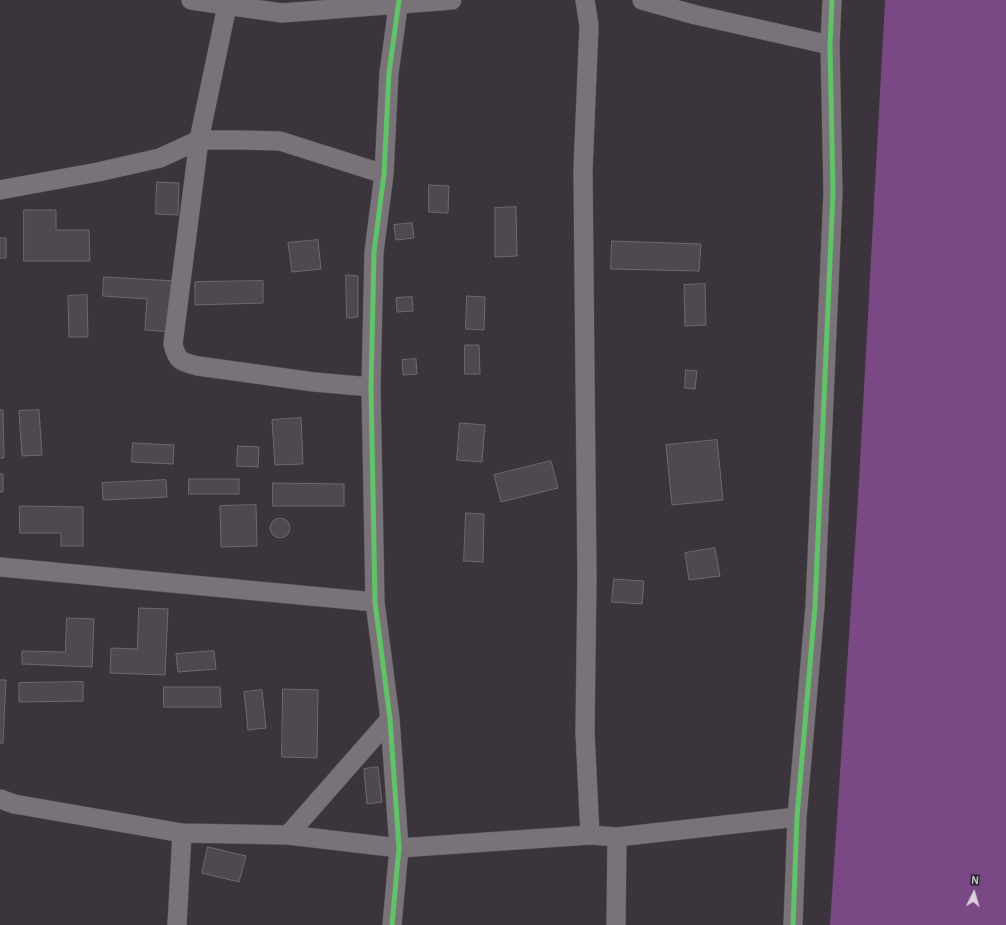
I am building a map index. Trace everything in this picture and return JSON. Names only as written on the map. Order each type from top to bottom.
[{"type":"street","points":[[191,0],[227,3],[282,13],[398,2],[452,0]]},
{"type":"street","points":[[585,0],[589,26],[583,170],[587,570],[585,732],[590,835]]},
{"type":"street","points":[[642,0],[696,15],[830,45]]},
{"type":"street","points":[[793,925],[797,817],[816,606],[832,192],[830,45],[832,0]]},
{"type":"street","points":[[392,925],[399,848],[390,719],[375,602],[371,387],[374,252],[384,174],[389,73],[398,2]]},
{"type":"street","points":[[227,3],[199,140],[173,344],[176,355],[182,363],[198,366],[314,382],[371,387]]},
{"type":"street","points":[[0,190],[98,172],[160,158],[199,140],[280,141],[384,174]]},
{"type":"street","points":[[0,567],[375,602]]},
{"type":"street","points":[[288,835],[390,719]]},
{"type":"street","points":[[0,799],[14,804],[182,833],[288,835],[399,848],[590,835],[617,837],[797,817]]},
{"type":"street","points":[[177,925],[182,833]]},
{"type":"street","points":[[616,925],[617,837]]},
{"type":"shaded area","points":[[885,0],[1006,0],[1006,925],[830,925],[858,499]]},
{"type":"building","points":[[157,182],[179,183],[178,215],[156,214]]},
{"type":"building","points":[[429,185],[449,186],[448,213],[429,212]]},
{"type":"building","points":[[516,207],[517,256],[495,257],[495,208]]},
{"type":"building","points":[[24,210],[56,210],[56,230],[89,230],[90,261],[24,261]]},
{"type":"building","points":[[412,223],[414,238],[396,240],[394,225]]},
{"type":"building","points":[[0,238],[6,238],[6,258],[0,258]]},
{"type":"building","points":[[318,240],[321,269],[292,272],[288,243]]},
{"type":"building","points":[[612,241],[701,244],[699,271],[611,269]]},
{"type":"building","points":[[346,275],[358,276],[358,317],[347,318]]},
{"type":"building","points":[[104,277],[176,281],[172,332],[145,330],[147,299],[103,296]]},
{"type":"building","points":[[263,281],[263,303],[195,305],[195,282]]},
{"type":"building","points":[[705,284],[706,325],[685,326],[684,285]]},
{"type":"building","points":[[87,295],[88,337],[69,337],[68,296]]},
{"type":"building","points":[[467,296],[485,297],[484,330],[466,329]]},
{"type":"building","points":[[412,297],[413,311],[397,312],[396,298]]},
{"type":"building","points":[[465,345],[479,345],[480,374],[465,374]]},
{"type":"building","points":[[416,359],[417,374],[403,375],[402,360]]},
{"type":"building","points":[[686,370],[697,371],[695,389],[685,388]]},
{"type":"building","points":[[0,410],[3,410],[4,458],[0,458]]},
{"type":"building","points":[[39,410],[42,455],[22,456],[19,411]]},
{"type":"building","points":[[301,418],[303,464],[275,465],[272,420]]},
{"type":"building","points":[[460,423],[485,425],[482,462],[457,460]]},
{"type":"building","points":[[717,440],[723,500],[672,505],[666,445]]},
{"type":"building","points":[[133,443],[174,445],[173,464],[132,462]]},
{"type":"building","points":[[238,446],[259,447],[258,467],[237,466]]},
{"type":"building","points":[[551,461],[558,488],[501,502],[494,475]]},
{"type":"building","points":[[0,474],[3,474],[3,492],[0,492]]},
{"type":"building","points":[[189,479],[239,479],[239,494],[189,494]]},
{"type":"building","points":[[166,480],[167,497],[103,500],[102,483]]},
{"type":"building","points":[[273,483],[344,484],[344,506],[273,506]]},
{"type":"building","points":[[256,505],[257,546],[221,547],[220,506]]},
{"type":"building","points":[[20,506],[83,507],[83,546],[61,546],[61,533],[20,533]]},
{"type":"building","points":[[466,513],[484,514],[483,562],[464,561]]},
{"type":"building","points":[[280,518],[287,521],[290,528],[287,535],[280,538],[273,535],[270,528],[273,521]]},
{"type":"building","points":[[715,548],[720,576],[689,580],[685,553]]},
{"type":"building","points":[[614,579],[644,581],[642,604],[612,602]]},
{"type":"building","points":[[139,608],[168,609],[165,675],[110,673],[111,648],[137,649]]},
{"type":"building","points":[[67,618],[94,619],[92,667],[22,664],[22,651],[65,652]]},
{"type":"building","points":[[214,651],[216,669],[178,672],[176,654]]},
{"type":"building","points":[[0,680],[6,680],[3,743],[0,743]]},
{"type":"building","points":[[83,682],[83,701],[19,702],[19,683]]},
{"type":"building","points":[[164,687],[220,687],[221,707],[164,707]]},
{"type":"building","points":[[283,689],[318,690],[317,758],[282,757]]},
{"type":"building","points":[[262,690],[266,728],[248,730],[244,692]]},
{"type":"building","points":[[378,767],[382,802],[367,804],[364,769]]},
{"type":"building","points":[[208,847],[246,856],[239,882],[202,873]]},
{"type":"cycle path","points":[[392,925],[399,848],[390,719],[375,602],[371,387],[374,252],[384,174],[389,73],[399,0]]},
{"type":"cycle path","points":[[793,925],[797,817],[815,606],[833,192],[830,45],[832,0]]}]
